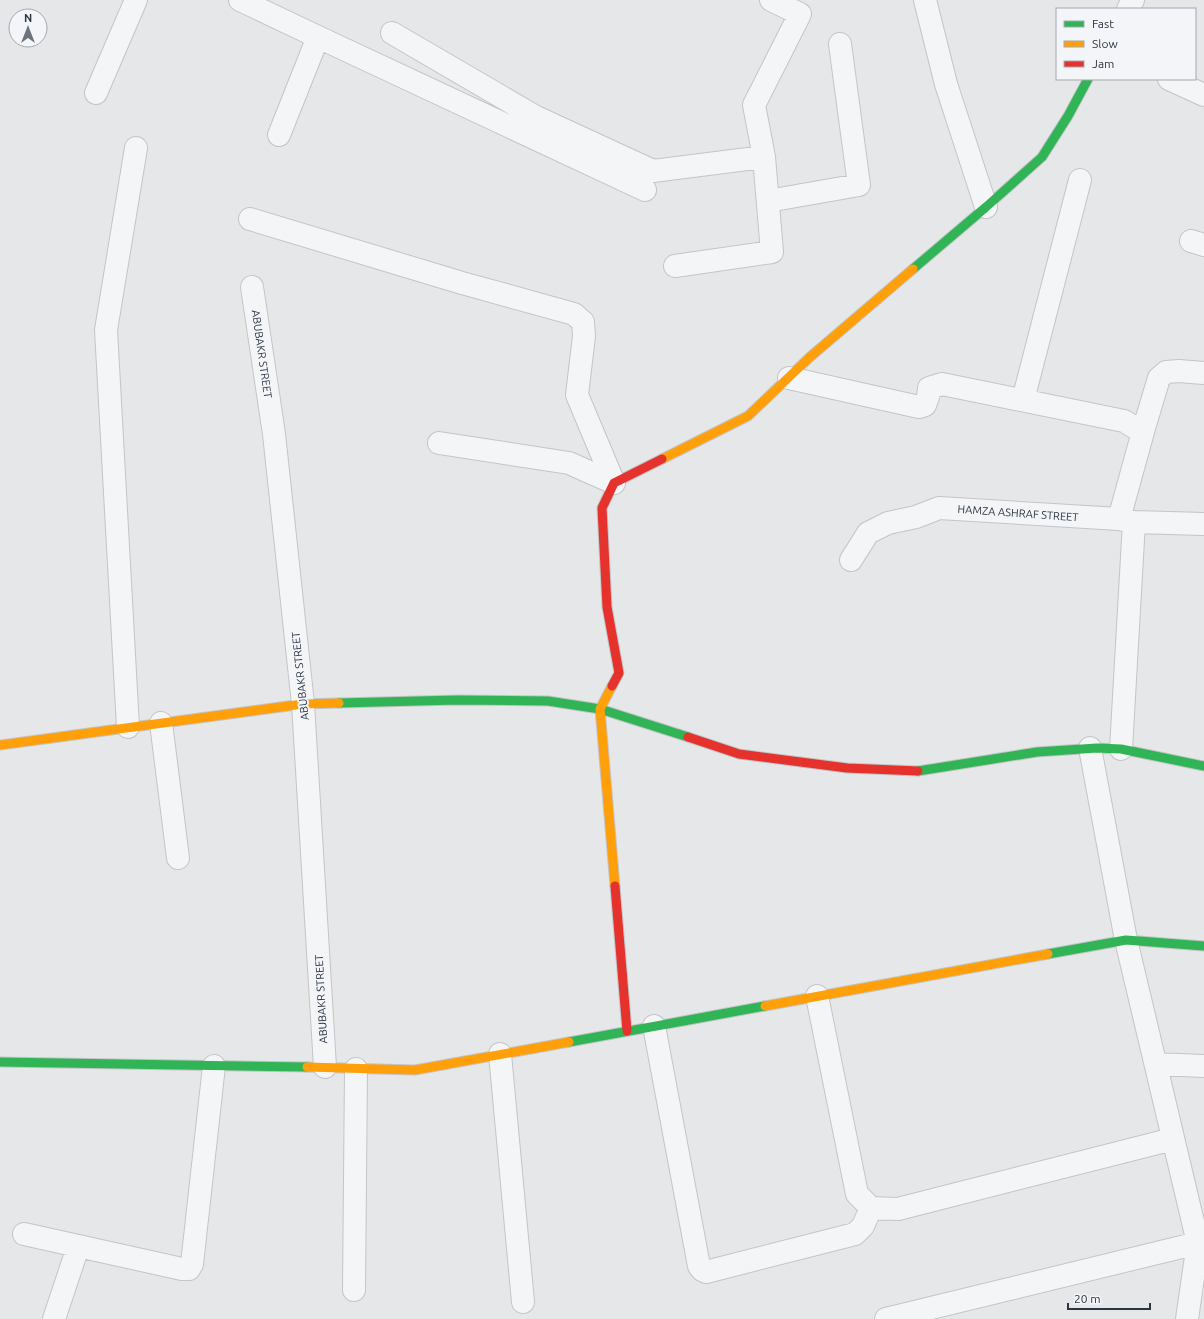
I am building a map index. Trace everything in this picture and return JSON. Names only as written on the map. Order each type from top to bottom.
[{"type":"street","points":[[96,93],[136,0]]},
{"type":"street","points":[[240,0],[645,190]]},
{"type":"street","points":[[675,266],[772,252],[764,157],[754,105],[800,14],[771,0]]},
{"type":"street","points":[[925,0],[946,84],[986,207]]},
{"type":"street","points":[[392,33],[536,117],[653,171],[764,157]]},
{"type":"street","points":[[279,135],[318,37]]},
{"type":"street","points":[[768,201],[859,185],[840,44]]},
{"type":"street","points":[[627,1031],[600,709],[619,673],[607,607],[602,508],[614,483],[748,416],[810,358],[1042,157],[1068,116],[1087,80]]},
{"type":"street","points":[[1171,80],[1204,95]]},
{"type":"street","points":[[128,727],[106,330],[136,148]]},
{"type":"street","points":[[1023,400],[1080,180]]},
{"type":"street","points":[[250,219],[462,283],[574,314],[583,322],[584,336],[577,394],[614,483]]},
{"type":"street","name":"ABUBAKR STREET","points":[[252,287],[274,434],[303,704],[325,1067]]},
{"type":"street","points":[[1121,749],[1127,521],[1144,428],[1159,378],[1166,372],[1179,371],[1204,373]]},
{"type":"street","points":[[789,378],[919,407],[925,406],[929,388],[942,384],[1124,421],[1134,427],[1144,428]]},
{"type":"street","points":[[439,443],[569,463],[614,483]]},
{"type":"street","name":"HAMZA ASHRAF STREET","points":[[851,560],[868,533],[888,523],[916,517],[939,508],[1127,521],[1204,524]]},
{"type":"street","points":[[0,745],[303,704],[465,700],[548,701],[600,709],[739,754],[847,768],[916,771],[1037,752],[1090,748],[1121,749],[1204,766]]},
{"type":"street","points":[[161,723],[178,858]]},
{"type":"street","points":[[1090,748],[1126,940],[1174,1139],[1197,1205],[1198,1243],[1186,1319]]},
{"type":"street","points":[[0,1062],[325,1067],[414,1070],[1126,940],[1204,946]]},
{"type":"street","points":[[817,996],[857,1194],[871,1208],[898,1209],[1174,1139]]},
{"type":"street","points":[[654,1026],[699,1266],[702,1270],[706,1272],[855,1234],[862,1226],[871,1208]]},
{"type":"street","points":[[500,1054],[523,1302]]},
{"type":"street","points":[[1156,1064],[1204,1066]]},
{"type":"street","points":[[24,1234],[182,1270],[189,1269],[192,1264],[214,1066]]},
{"type":"street","points":[[354,1290],[356,1069]]},
{"type":"street","points":[[886,1319],[1198,1243]]},
{"type":"street","points":[[54,1319],[78,1247]]},
{"type":"traffic: fast","points":[[913,269],[1042,157],[1068,116],[1087,80]]},
{"type":"traffic: fast","points":[[339,703],[457,700],[548,701],[600,709],[688,737]]},
{"type":"traffic: fast","points":[[918,771],[1037,752],[1097,748],[1121,749],[1204,766]]},
{"type":"traffic: fast","points":[[1048,954],[1126,940],[1204,946]]},
{"type":"traffic: fast","points":[[569,1042],[765,1006]]},
{"type":"traffic: fast","points":[[0,1062],[307,1067]]},
{"type":"traffic: slow","points":[[662,459],[748,416],[810,357],[913,269]]},
{"type":"traffic: slow","points":[[612,686],[600,709],[615,886]]},
{"type":"traffic: slow","points":[[0,745],[303,704],[339,703]]},
{"type":"traffic: slow","points":[[765,1006],[1048,954]]},
{"type":"traffic: slow","points":[[307,1067],[415,1070],[569,1042]]},
{"type":"traffic: jam","points":[[612,686],[619,673],[607,607],[602,508],[614,483],[662,459]]},
{"type":"traffic: jam","points":[[688,737],[739,754],[847,768],[918,771]]},
{"type":"traffic: jam","points":[[615,886],[627,1031]]}]
